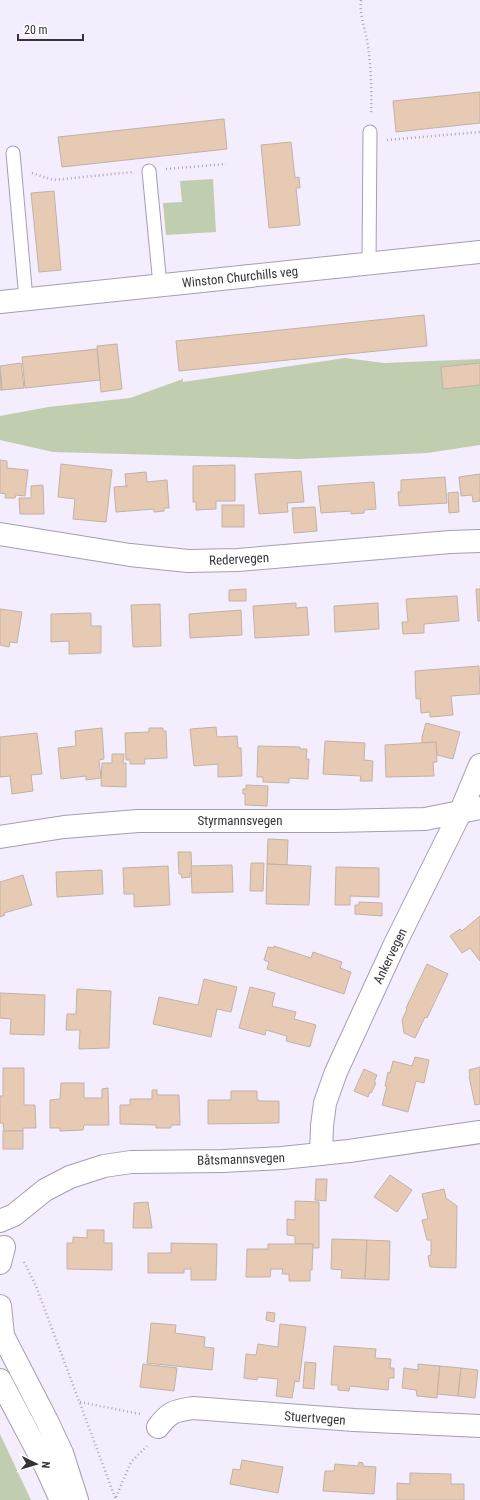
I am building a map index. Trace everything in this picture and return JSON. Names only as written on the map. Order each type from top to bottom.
[{"type":"main road","name":"Winston Churchills veg","points":[[0,302],[480,252]]},
{"type":"main road","name":"Redervegen","points":[[0,534],[130,556],[188,561],[238,560],[480,541]]},
{"type":"main road","name":"Ankervegen","points":[[321,1154],[325,1103],[336,1072],[394,946],[470,810],[480,765]]},
{"type":"main road","name":"Styrmannsvegen","points":[[0,837],[70,827],[138,821],[334,821],[426,819],[470,810]]},
{"type":"main road","name":"Båtsmannsvegen","points":[[1,1253],[5,1213],[70,1177],[104,1166],[131,1162],[252,1160],[321,1154],[480,1132]]},
{"type":"main road","points":[[0,1306],[2,1332],[62,1453],[76,1500]]},
{"type":"main road","points":[[0,1380],[61,1500]]},
{"type":"main road","name":"Stuertvegen","points":[[161,1423],[174,1412],[193,1408],[341,1420],[480,1426]]},
{"type":"lane","points":[[368,264],[370,132]]},
{"type":"lane","points":[[12,153],[26,300]]},
{"type":"lane","points":[[149,171],[160,285]]},
{"type":"path","points":[[361,0],[360,11],[368,45],[372,95],[370,132],[381,141],[480,132]]},
{"type":"path","points":[[14,167],[54,180],[226,164]]},
{"type":"path","points":[[22,1259],[36,1286],[116,1499]]},
{"type":"path","points":[[80,1402],[161,1423],[148,1445],[131,1462],[116,1499]]},
{"type":"green space","points":[[213,179],[216,232],[166,235],[163,203],[182,202],[180,181]]},
{"type":"green space","points":[[345,358],[384,363],[480,359],[480,445],[427,453],[298,459],[53,452],[0,440],[0,416],[48,407],[130,398],[183,379],[183,382]]},
{"type":"green space","points":[[0,1434],[31,1500],[0,1500]]},
{"type":"building","points":[[480,92],[480,123],[396,132],[393,101]]},
{"type":"building","points":[[224,119],[227,149],[62,167],[58,137]]},
{"type":"building","points":[[291,142],[295,178],[299,177],[300,188],[296,188],[300,225],[269,228],[261,145]]},
{"type":"building","points":[[54,191],[61,270],[39,272],[31,193]]},
{"type":"building","points":[[424,315],[427,346],[179,371],[176,341]]},
{"type":"building","points":[[117,344],[122,389],[101,392],[97,346]]},
{"type":"building","points":[[97,349],[100,380],[25,388],[22,357]]},
{"type":"building","points":[[21,363],[24,388],[2,390],[0,366]]},
{"type":"building","points":[[480,363],[480,385],[443,389],[441,367]]},
{"type":"building","points":[[0,372],[2,390],[0,390]]},
{"type":"building","points":[[0,460],[7,461],[7,468],[28,470],[25,496],[16,495],[15,498],[5,498],[6,494],[0,493]]},
{"type":"building","points":[[61,464],[112,470],[106,522],[73,519],[75,499],[58,497]]},
{"type":"building","points":[[235,465],[235,501],[216,501],[216,509],[196,510],[196,502],[193,502],[193,466]]},
{"type":"building","points":[[301,471],[304,502],[287,503],[288,512],[259,514],[255,474]]},
{"type":"building","points":[[146,472],[147,482],[167,480],[169,508],[164,508],[164,511],[154,512],[154,509],[116,512],[114,487],[128,486],[126,486],[125,474]]},
{"type":"building","points":[[480,474],[480,501],[473,502],[472,495],[461,496],[459,477]]},
{"type":"building","points":[[445,477],[447,503],[399,506],[398,492],[401,492],[401,480]]},
{"type":"building","points":[[374,482],[376,509],[364,510],[364,513],[351,514],[351,511],[321,513],[318,486]]},
{"type":"building","points":[[43,485],[44,514],[20,514],[19,498],[31,498],[31,486]]},
{"type":"building","points":[[458,492],[459,512],[449,513],[448,493]]},
{"type":"building","points":[[222,505],[244,505],[244,527],[222,527]]},
{"type":"building","points":[[315,507],[317,531],[294,533],[292,508]]},
{"type":"building","points":[[246,589],[246,601],[229,601],[229,590]]},
{"type":"building","points":[[476,589],[480,589],[480,621],[478,621]]},
{"type":"building","points":[[457,596],[459,621],[424,624],[424,633],[403,634],[402,622],[408,622],[406,599]]},
{"type":"building","points":[[296,603],[296,608],[307,607],[309,635],[255,638],[253,606]]},
{"type":"building","points":[[378,603],[379,629],[335,632],[334,606]]},
{"type":"building","points":[[160,604],[161,646],[133,647],[131,605]]},
{"type":"building","points":[[0,609],[22,612],[17,643],[10,642],[9,647],[0,645]]},
{"type":"building","points":[[241,610],[242,635],[190,638],[189,614]]},
{"type":"building","points":[[91,613],[91,626],[101,626],[101,653],[69,654],[69,641],[51,642],[51,614]]},
{"type":"building","points":[[479,666],[480,694],[451,696],[453,715],[430,717],[430,712],[421,713],[420,698],[416,699],[415,671]]},
{"type":"building","points":[[426,723],[460,732],[453,759],[437,755],[436,742],[422,743]]},
{"type":"building","points":[[216,727],[217,737],[237,736],[238,748],[241,748],[242,776],[218,777],[218,764],[194,766],[190,729]]},
{"type":"building","points":[[102,728],[104,759],[99,760],[101,778],[86,780],[86,776],[61,779],[58,748],[76,746],[75,731]]},
{"type":"building","points":[[149,728],[163,728],[163,731],[166,731],[167,758],[144,759],[145,764],[130,764],[130,760],[126,760],[125,733],[149,732]]},
{"type":"building","points":[[37,733],[42,774],[31,775],[33,791],[12,794],[10,776],[0,777],[0,737]]},
{"type":"building","points":[[325,741],[365,743],[364,760],[373,761],[372,781],[360,781],[361,776],[323,774]]},
{"type":"building","points":[[436,742],[437,762],[433,762],[434,776],[386,777],[385,745]]},
{"type":"building","points":[[258,746],[300,747],[300,749],[307,749],[306,759],[309,759],[308,779],[289,778],[289,783],[263,782],[263,777],[257,777]]},
{"type":"building","points":[[112,754],[124,754],[123,763],[126,763],[126,787],[101,786],[102,763],[112,763]]},
{"type":"building","points":[[246,785],[268,786],[267,806],[245,805],[245,794],[243,794],[243,789],[246,789]]},
{"type":"building","points":[[268,839],[288,840],[287,865],[267,864]]},
{"type":"building","points":[[178,852],[191,852],[192,873],[190,873],[190,877],[182,878],[181,874],[179,874]]},
{"type":"building","points":[[251,863],[264,863],[263,891],[250,891]]},
{"type":"building","points":[[267,864],[311,866],[309,905],[266,904]]},
{"type":"building","points":[[232,865],[233,892],[192,893],[191,866]]},
{"type":"building","points":[[168,866],[170,905],[134,907],[134,894],[124,894],[123,868]]},
{"type":"building","points":[[336,867],[379,868],[379,897],[350,896],[350,905],[335,905]]},
{"type":"building","points":[[102,870],[103,894],[57,897],[56,872]]},
{"type":"building","points":[[23,875],[32,905],[4,913],[5,915],[0,917],[0,882]]},
{"type":"building","points":[[359,902],[382,903],[382,916],[355,914],[355,905],[359,905]]},
{"type":"building","points":[[480,916],[480,961],[470,948],[462,953],[450,936],[460,929],[462,931]]},
{"type":"building","points":[[274,946],[311,958],[313,952],[342,962],[340,968],[351,972],[344,994],[267,969],[269,962],[264,960],[268,947],[274,948]]},
{"type":"building","points":[[427,964],[448,974],[427,1018],[425,1017],[415,1038],[404,1033],[402,1020],[407,1009],[406,1008]]},
{"type":"building","points":[[204,979],[237,987],[231,1012],[217,1009],[211,1037],[153,1024],[159,997],[198,1005]]},
{"type":"building","points":[[250,987],[275,993],[272,1006],[296,1012],[294,1019],[316,1025],[310,1047],[286,1041],[287,1036],[266,1030],[265,1035],[239,1028]]},
{"type":"building","points":[[77,989],[111,991],[109,1048],[79,1049],[80,1030],[66,1030],[67,1014],[76,1014]]},
{"type":"building","points":[[0,993],[45,995],[44,1035],[10,1034],[11,1019],[0,1018]]},
{"type":"building","points":[[415,1057],[429,1060],[424,1083],[416,1081],[408,1112],[382,1105],[387,1086],[385,1086],[388,1072],[390,1073],[393,1061],[412,1066]]},
{"type":"building","points":[[480,1067],[480,1104],[475,1105],[469,1070]]},
{"type":"building","points":[[3,1068],[24,1068],[24,1105],[35,1105],[36,1128],[23,1128],[23,1131],[4,1131],[3,1123],[0,1123],[0,1096],[3,1096]]},
{"type":"building","points":[[364,1069],[377,1075],[374,1082],[376,1083],[368,1097],[354,1091]]},
{"type":"building","points":[[61,1083],[84,1083],[84,1098],[102,1098],[102,1089],[108,1088],[109,1125],[84,1125],[83,1130],[60,1131],[60,1128],[50,1128],[50,1100],[60,1099]]},
{"type":"building","points":[[152,1090],[157,1090],[157,1095],[179,1095],[180,1125],[171,1125],[171,1128],[156,1128],[156,1125],[120,1124],[120,1105],[130,1105],[130,1099],[152,1099]]},
{"type":"building","points":[[231,1091],[257,1091],[257,1100],[259,1101],[279,1101],[279,1123],[208,1124],[208,1100],[231,1100]]},
{"type":"building","points":[[3,1131],[23,1131],[23,1149],[3,1149]]},
{"type":"building","points":[[390,1175],[412,1190],[397,1212],[374,1197]]},
{"type":"building","points":[[316,1179],[327,1179],[326,1201],[315,1200]]},
{"type":"building","points":[[444,1189],[446,1198],[457,1206],[456,1268],[430,1267],[428,1256],[431,1255],[431,1240],[427,1240],[422,1220],[428,1219],[422,1194]]},
{"type":"building","points":[[295,1201],[319,1202],[319,1248],[313,1248],[313,1244],[295,1244],[295,1236],[287,1235],[287,1219],[295,1220]]},
{"type":"building","points":[[148,1202],[152,1228],[133,1228],[134,1203]]},
{"type":"building","points":[[87,1230],[104,1230],[104,1243],[112,1243],[112,1270],[67,1269],[67,1243],[73,1243],[73,1237],[87,1238]]},
{"type":"building","points":[[332,1239],[367,1240],[365,1279],[341,1278],[342,1270],[331,1269]]},
{"type":"building","points":[[367,1240],[390,1241],[389,1280],[365,1279]]},
{"type":"building","points":[[171,1243],[217,1244],[216,1280],[191,1280],[191,1269],[184,1269],[184,1273],[148,1273],[148,1253],[171,1253]]},
{"type":"building","points":[[268,1244],[313,1244],[310,1281],[289,1281],[289,1274],[282,1274],[283,1269],[271,1269],[270,1277],[246,1277],[247,1249],[268,1249]]},
{"type":"building","points":[[267,1312],[275,1313],[274,1322],[266,1320]]},
{"type":"building","points":[[151,1323],[176,1325],[175,1333],[205,1337],[204,1347],[214,1348],[212,1370],[147,1363]]},
{"type":"building","points":[[280,1324],[306,1327],[299,1382],[295,1381],[292,1398],[276,1396],[278,1379],[258,1377],[257,1380],[244,1378],[246,1354],[256,1355],[258,1344],[278,1347]]},
{"type":"building","points":[[334,1346],[376,1349],[375,1358],[391,1359],[390,1368],[394,1368],[394,1378],[389,1378],[388,1390],[350,1386],[349,1391],[338,1390],[338,1385],[331,1385]]},
{"type":"building","points":[[305,1362],[316,1363],[314,1389],[303,1388]]},
{"type":"building","points":[[143,1364],[177,1368],[174,1391],[140,1387]]},
{"type":"building","points":[[418,1364],[440,1366],[437,1398],[417,1396],[416,1390],[402,1388],[404,1368],[418,1370]]},
{"type":"building","points":[[440,1366],[461,1368],[458,1396],[437,1394]]},
{"type":"building","points":[[461,1368],[478,1370],[475,1398],[458,1396]]},
{"type":"building","points":[[242,1460],[283,1467],[278,1493],[230,1484],[233,1469],[240,1470]]},
{"type":"building","points":[[359,1462],[363,1463],[363,1466],[376,1467],[374,1494],[323,1491],[325,1471],[334,1471],[335,1464],[358,1466]]},
{"type":"building","points":[[410,1473],[451,1474],[451,1484],[464,1484],[464,1500],[397,1500],[397,1483],[410,1484]]}]
